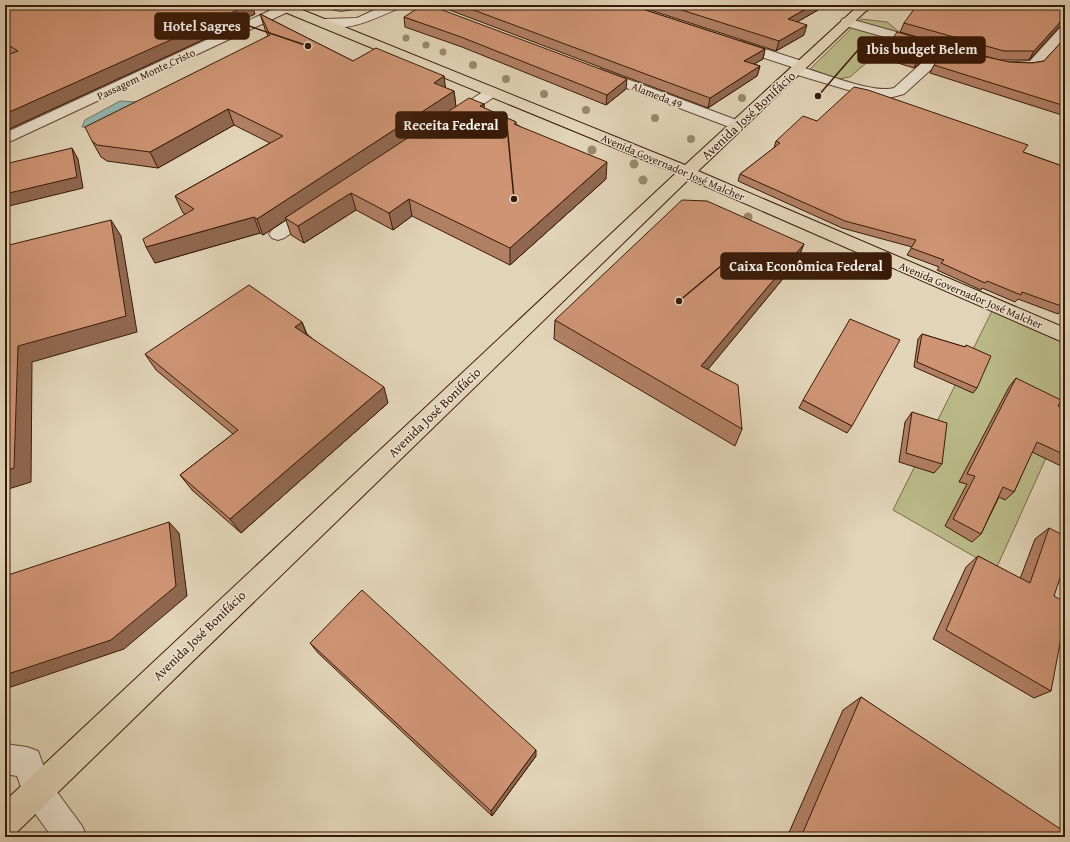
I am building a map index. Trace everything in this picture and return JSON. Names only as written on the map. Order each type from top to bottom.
[{"type":"main road","name":"Avenida José Bonifácio","points":[[5,822],[687,172],[847,22],[860,6]]},
{"type":"main road","name":"Avenida Governador José Malcher","points":[[283,7],[687,172],[1065,336]]},
{"type":"street","points":[[330,5],[341,7],[357,5]]},
{"type":"street","points":[[324,23],[349,23],[360,21],[395,5]]},
{"type":"street","name":"Passagem Monte Cristo","points":[[5,139],[283,7]]},
{"type":"street","points":[[847,22],[943,51],[995,64],[1018,66],[1034,65],[1065,31]]},
{"type":"street","points":[[724,40],[798,68],[873,93],[889,94],[899,91],[943,51]]},
{"type":"street","name":"Alameda 49","points":[[590,69],[737,125]]},
{"type":"street","points":[[440,126],[492,92]]},
{"type":"street","points":[[278,234],[323,204]]},
{"type":"street","points":[[5,759],[27,762],[37,790],[71,837]]},
{"type":"green space","points":[[861,19],[887,22],[899,32],[894,39],[850,77],[838,79],[810,69]]},
{"type":"green space","points":[[995,305],[1065,336],[1065,416],[996,569],[893,510]]},
{"type":"water","points":[[120,101],[137,102],[95,128],[82,127],[85,120]]},
{"type":"building","points":[[5,5],[245,5],[241,7],[242,8],[5,114],[5,56],[18,51],[5,43]]},
{"type":"building","points":[[423,5],[429,5],[627,79],[607,95],[461,37],[404,17]]},
{"type":"building","points":[[460,5],[630,5],[765,49],[744,61],[760,66],[710,98]]},
{"type":"building","points":[[666,5],[813,5],[788,19],[807,25],[779,41]]},
{"type":"building","points":[[917,5],[1065,5],[1065,18],[1034,51],[1004,51],[904,23]]},
{"type":"building","points":[[260,14],[353,61],[376,48],[444,76],[434,83],[454,91],[257,219],[254,217],[146,247],[143,239],[194,209],[175,196],[283,136],[228,109],[150,152],[97,145],[92,141],[85,127],[270,35]]},
{"type":"building","points":[[897,32],[936,43],[918,58],[886,48]]},
{"type":"building","points":[[1065,38],[1065,106],[934,65],[951,49],[1009,62],[1032,63],[1044,61]]},
{"type":"building","points":[[854,87],[868,90],[1028,145],[1023,152],[1065,167],[1064,307],[1022,292],[1021,295],[987,281],[985,283],[941,263],[944,260],[911,248],[916,240],[845,221],[740,174],[780,143],[776,141],[803,116],[817,121]]},
{"type":"building","points":[[469,98],[484,104],[480,106],[516,122],[514,124],[607,162],[510,248],[409,199],[389,213],[351,193],[298,226],[285,218]]},
{"type":"building","points":[[72,148],[77,177],[5,194],[5,164]]},
{"type":"building","points":[[682,200],[707,201],[804,244],[701,366],[738,385],[742,429],[555,320]]},
{"type":"building","points":[[111,220],[126,316],[18,346],[14,468],[5,471],[5,246]]},
{"type":"building","points":[[249,285],[302,322],[295,327],[384,387],[230,519],[180,475],[238,430],[145,354]]},
{"type":"building","points":[[850,319],[900,340],[852,426],[803,400]]},
{"type":"building","points":[[922,334],[965,347],[966,345],[991,356],[977,388],[917,362]]},
{"type":"building","points":[[1016,378],[1061,400],[1058,406],[1065,409],[1065,455],[1037,442],[1014,492],[1003,487],[981,534],[953,519],[975,476],[967,474]]},
{"type":"building","points":[[912,412],[947,423],[942,464],[906,453]]},
{"type":"building","points":[[169,522],[176,586],[111,640],[5,675],[5,576]]},
{"type":"building","points":[[1049,528],[1065,536],[1065,563],[1054,596],[1065,602],[1065,617],[1051,691],[946,630],[978,556],[1030,583]]},
{"type":"building","points":[[362,590],[536,750],[491,811],[310,643]]},
{"type":"building","points":[[861,697],[1065,832],[1065,837],[801,837]]},
{"type":"place","name":"Hotel Sagres","points":[[308,46]]},
{"type":"place","name":"Ibis budget Belem","points":[[818,96]]},
{"type":"place","name":"Receita Federal","points":[[514,199]]},
{"type":"place","name":"Caixa Econômica Federal","points":[[679,301]]}]
